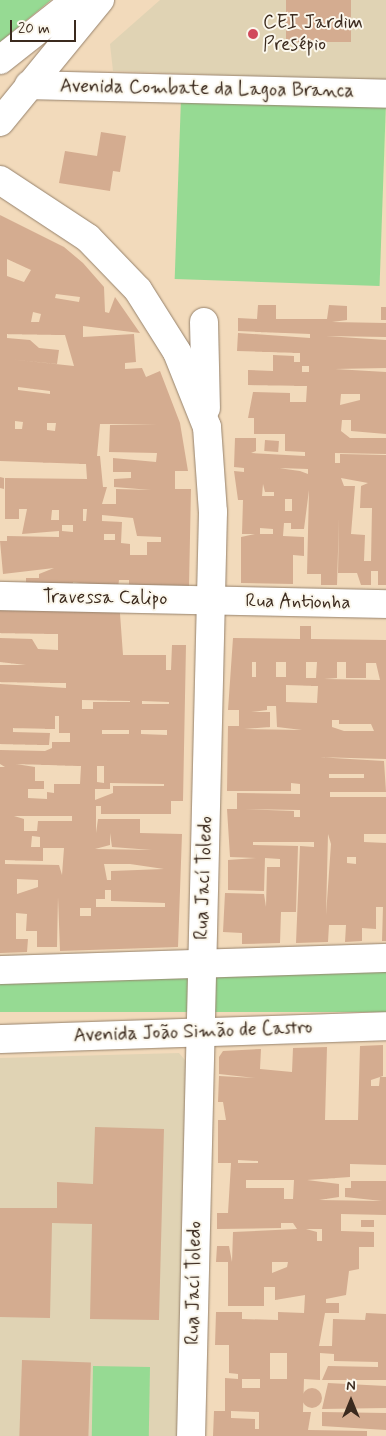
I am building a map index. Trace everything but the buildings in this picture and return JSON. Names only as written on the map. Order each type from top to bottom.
[{"type":"street","points":[[0,60],[76,0]]},
{"type":"street","points":[[2,116],[100,0]]},
{"type":"street","name":"Avenida Combate da Lagoa Branca","points":[[28,85],[386,94]]},
{"type":"street","name":"Rua Jací Toledo","points":[[0,180],[88,238],[138,290],[163,330],[207,426],[213,512],[191,1436]]},
{"type":"street","points":[[204,322],[207,426]]},
{"type":"street","name":"Travessa Calipo","points":[[0,596],[211,600]]},
{"type":"street","name":"Rua Antionha","points":[[211,600],[386,604]]},
{"type":"street","points":[[0,970],[386,958]]},
{"type":"street","name":"Avenida João Simão de Castro","points":[[0,1039],[386,1026]]},
{"type":"shaded area","name":"CEI Jardim Presépio","points":[[160,0],[386,0],[386,81],[113,71],[110,44]]},
{"type":"shaded area","points":[[179,1053],[190,1066],[180,1436],[0,1436],[0,1058]]},
{"type":"green space","points":[[0,0],[51,0],[0,42]]},
{"type":"green space","points":[[181,98],[386,105],[380,286],[175,279]]},
{"type":"green space","points":[[0,972],[386,972],[386,1012],[0,1012]]},
{"type":"green space","points":[[93,1366],[150,1367],[149,1436],[92,1436]]},
{"type":"place","name":"CEI Jardim Presépio","points":[[253,34]]}]
